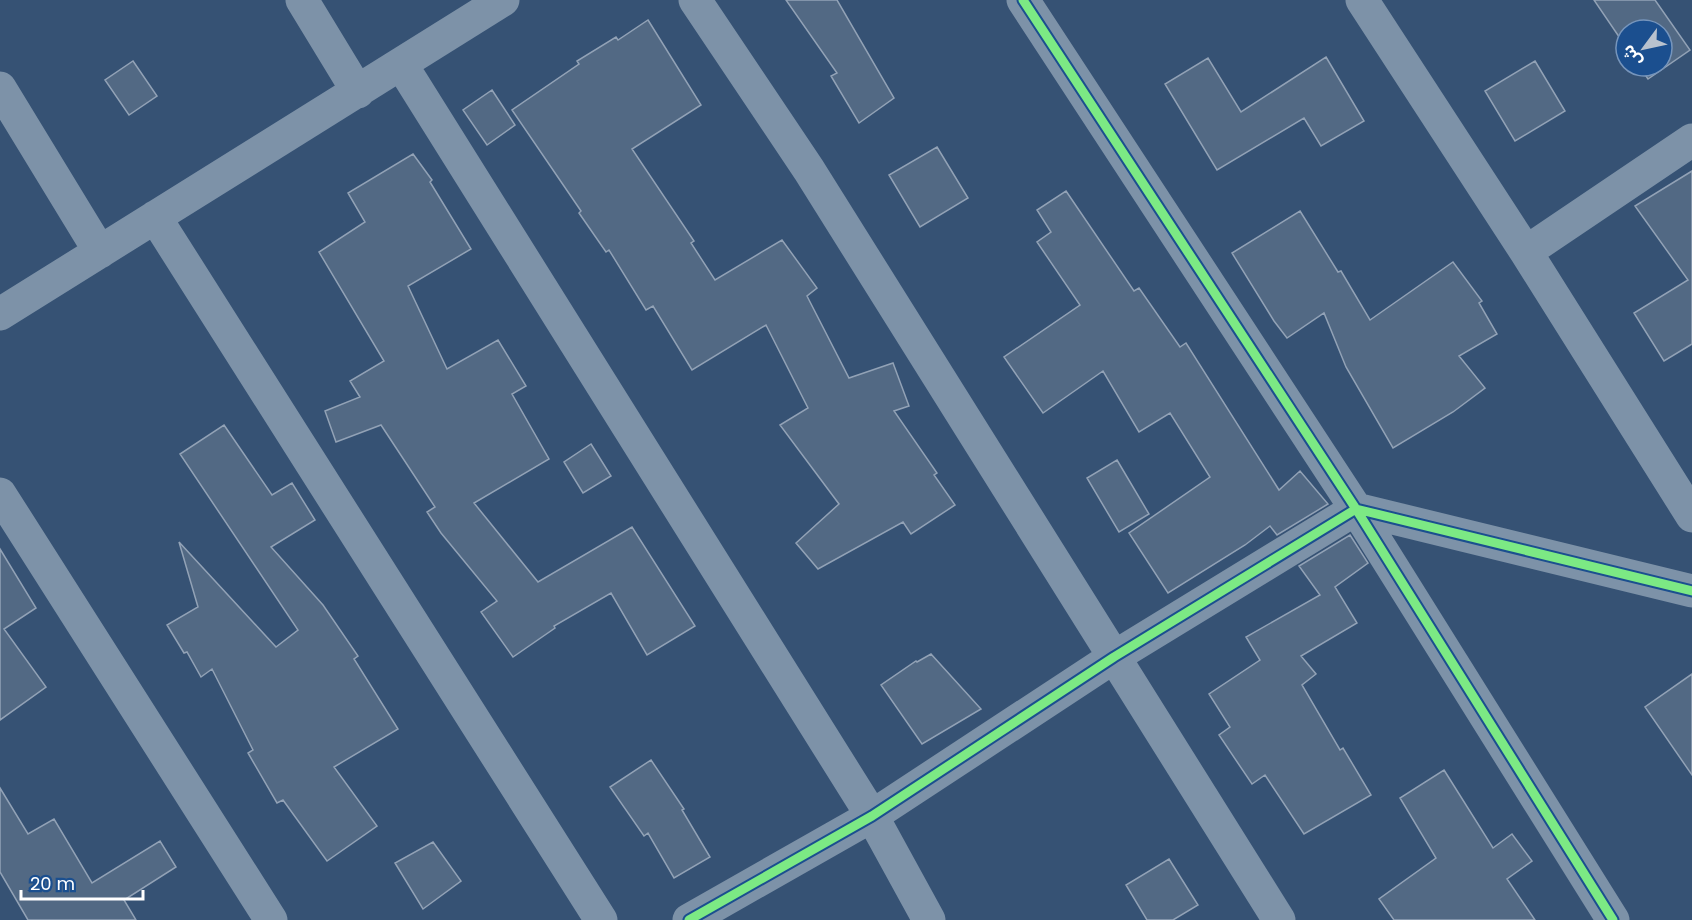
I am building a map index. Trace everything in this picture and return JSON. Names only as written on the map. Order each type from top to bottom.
[{"type":"street","points":[[302,0],[358,92]]},
{"type":"street","points":[[0,314],[503,0]]},
{"type":"street","points":[[695,0],[809,170],[1279,920]]},
{"type":"street","points":[[1023,0],[1356,509],[1613,920]]},
{"type":"street","points":[[1362,0],[1526,252],[1692,516]]},
{"type":"street","points":[[401,64],[872,816],[924,917]]},
{"type":"street","points":[[0,88],[100,252]]},
{"type":"street","points":[[1526,252],[1692,140]]},
{"type":"street","points":[[155,217],[601,920]]},
{"type":"street","points":[[0,494],[271,920]]},
{"type":"street","points":[[688,920],[872,816],[1114,657],[1356,509],[1692,591]]},
{"type":"building","points":[[786,0],[837,0],[894,98],[859,123],[831,76],[837,73]]},
{"type":"building","points":[[1594,0],[1655,0],[1668,18],[1614,18],[1614,29]]},
{"type":"building","points":[[648,20],[701,105],[632,149],[694,241],[691,243],[715,280],[782,240],[817,288],[807,296],[849,378],[893,363],[909,406],[894,411],[937,473],[934,475],[955,505],[911,534],[903,522],[818,569],[796,543],[839,504],[780,425],[808,408],[766,325],[692,370],[653,306],[646,310],[609,250],[606,252],[512,110],[579,64],[577,61],[616,37],[618,40]]},
{"type":"building","points":[[1674,27],[1690,50],[1674,61]]},
{"type":"building","points":[[1326,57],[1364,121],[1321,146],[1304,118],[1217,170],[1165,84],[1208,58],[1241,112]]},
{"type":"building","points":[[133,61],[157,96],[129,115],[105,80]]},
{"type":"building","points":[[1535,61],[1565,111],[1515,141],[1485,91]]},
{"type":"building","points":[[492,90],[515,125],[487,145],[463,110]]},
{"type":"building","points":[[937,147],[968,198],[920,227],[889,175]]},
{"type":"building","points":[[413,154],[432,180],[430,182],[471,249],[408,286],[447,369],[498,340],[526,386],[512,394],[549,459],[474,503],[538,582],[632,527],[695,626],[647,655],[611,593],[554,626],[555,628],[513,657],[481,612],[497,601],[441,533],[427,512],[435,507],[381,425],[336,442],[325,411],[360,397],[350,381],[384,361],[319,252],[365,222],[348,193]]},
{"type":"building","points":[[1692,171],[1692,344],[1664,361],[1634,313],[1688,280],[1635,206]]},
{"type":"building","points":[[1066,191],[1134,291],[1139,288],[1180,347],[1186,343],[1279,490],[1300,471],[1328,504],[1277,535],[1270,526],[1245,545],[1168,593],[1129,533],[1210,477],[1170,413],[1139,432],[1103,371],[1043,413],[1004,357],[1080,305],[1037,242],[1051,232],[1037,210]]},
{"type":"building","points":[[1300,211],[1338,272],[1341,271],[1370,320],[1453,262],[1482,301],[1479,303],[1497,334],[1459,356],[1485,388],[1453,412],[1393,448],[1346,367],[1324,313],[1287,338],[1232,253]]},
{"type":"building","points":[[224,425],[272,495],[292,483],[315,520],[271,547],[323,605],[358,656],[354,659],[398,729],[334,767],[377,826],[327,861],[283,800],[277,803],[248,753],[253,750],[212,669],[201,677],[187,652],[184,653],[167,625],[198,607],[179,542],[276,647],[298,630],[180,454]]},
{"type":"building","points":[[591,444],[611,476],[583,493],[564,462]]},
{"type":"building","points":[[1117,460],[1149,514],[1119,532],[1087,478]]},
{"type":"building","points":[[1350,535],[1368,563],[1335,587],[1357,623],[1301,656],[1316,674],[1302,685],[1340,750],[1343,748],[1371,795],[1304,834],[1265,775],[1252,784],[1219,735],[1230,727],[1209,694],[1260,660],[1246,637],[1320,595],[1299,566]]},
{"type":"building","points":[[0,549],[36,608],[4,629],[46,687],[0,720]]},
{"type":"building","points":[[931,654],[981,709],[922,744],[881,685],[916,661]]},
{"type":"building","points":[[1692,674],[1692,775],[1645,707]]},
{"type":"building","points":[[651,760],[684,809],[682,810],[710,857],[674,878],[648,833],[644,836],[610,787]]},
{"type":"building","points":[[1444,770],[1493,848],[1512,834],[1532,861],[1507,879],[1535,920],[1394,920],[1379,899],[1436,858],[1400,798]]},
{"type":"building","points":[[0,788],[28,834],[54,819],[92,883],[160,841],[176,867],[124,900],[136,920],[28,920],[0,872]]},
{"type":"building","points":[[433,842],[461,881],[423,909],[395,863]]},
{"type":"building","points":[[1169,859],[1198,905],[1173,920],[1147,920],[1126,885]]},
{"type":"cycle path","points":[[1023,0],[1356,509],[1613,920]]},
{"type":"cycle path","points":[[689,920],[872,816],[1114,657],[1356,509],[1692,591]]}]
